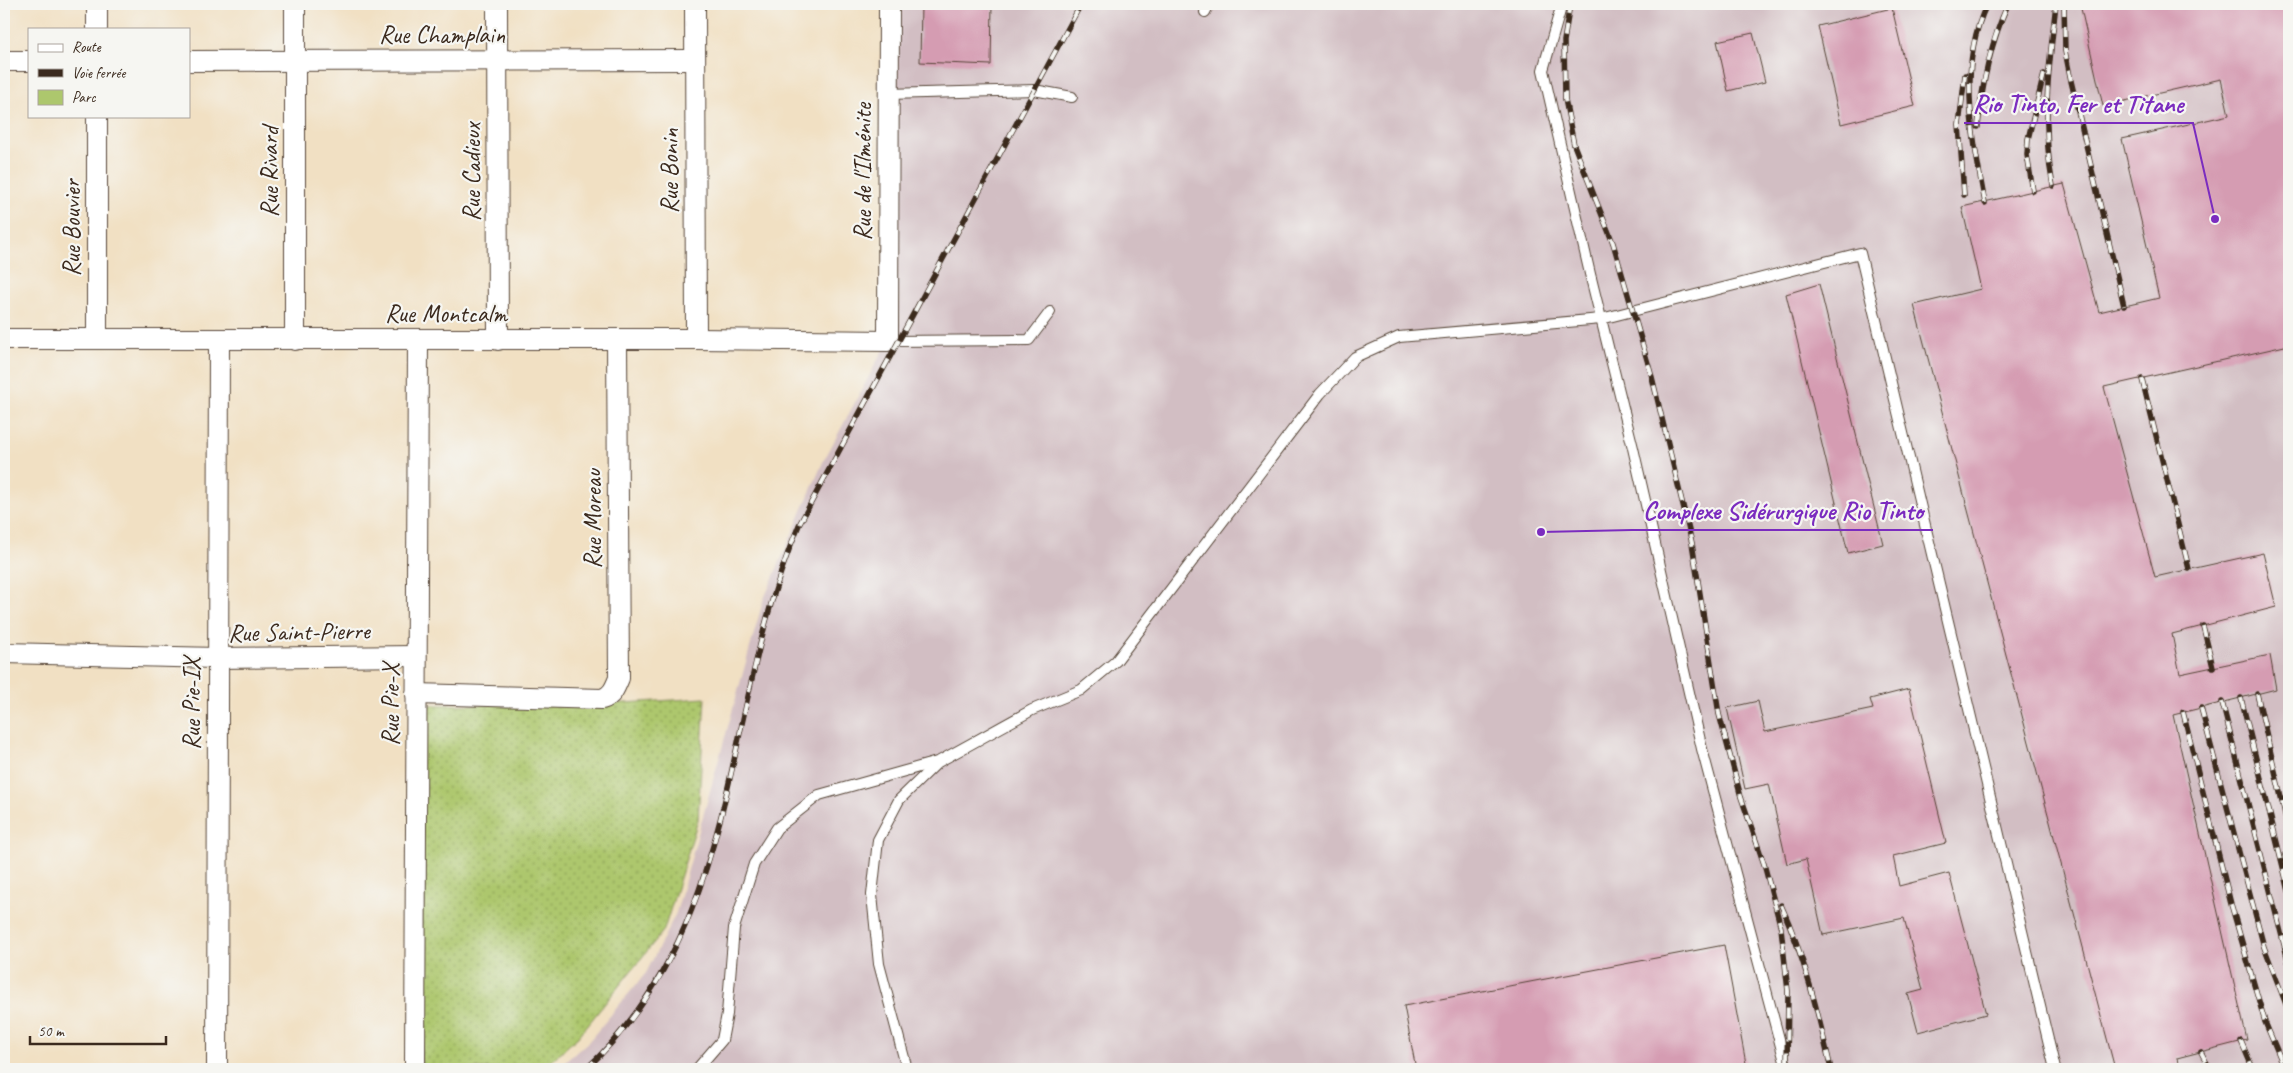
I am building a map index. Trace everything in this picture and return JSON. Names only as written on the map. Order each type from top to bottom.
[{"type":"street","points":[[97,4],[97,28]]},
{"type":"street","name":"Rue Rivard","points":[[294,340],[295,4]]},
{"type":"street","name":"Rue Cadieux","points":[[497,4],[498,340]]},
{"type":"street","name":"Rue Bonin","points":[[695,4],[696,339]]},
{"type":"street","name":"Rue de l'Ilménite","points":[[888,4],[888,341]]},
{"type":"street","name":"Rue Champlain","points":[[190,61],[695,60]]},
{"type":"street","points":[[4,61],[28,61]]},
{"type":"street","name":"Rue Bouvier","points":[[97,118],[97,339]]},
{"type":"street","name":"Rue Montcalm","points":[[4,339],[696,339],[888,341]]},
{"type":"street","name":"Rue Moreau","points":[[416,694],[608,697],[619,678],[617,339]]},
{"type":"street","name":"Rue Pie-IX","points":[[217,1069],[219,340]]},
{"type":"street","name":"Rue Pie-X","points":[[416,1069],[418,340]]},
{"type":"street","name":"Rue Saint-Pierre","points":[[4,653],[218,658],[416,656]]},
{"type":"lane","points":[[1562,4],[1542,70],[1633,448],[1702,749],[1787,1069]]},
{"type":"lane","points":[[888,94],[1034,90],[1072,97]]},
{"type":"lane","points":[[697,1069],[722,1040],[728,1014],[734,928],[754,864],[778,828],[819,795],[938,762],[1032,710],[1081,690],[1116,661],[1320,394],[1355,357],[1399,338],[1601,319],[1860,252],[2055,1069]]},
{"type":"lane","points":[[888,341],[1029,340],[1050,312]]},
{"type":"lane","points":[[907,1069],[880,964],[873,886],[878,840],[899,800],[938,762]]},
{"type":"shaded area","points":[[895,4],[2289,4],[2289,1069],[557,1069],[589,1041],[646,973],[676,913],[763,601],[823,462],[888,341]]},
{"type":"green space","points":[[705,698],[698,820],[664,930],[578,1037],[542,1069],[421,1069],[416,705],[608,704]]},
{"type":"building","points":[[921,4],[992,4],[991,65],[920,62]]},
{"type":"building","points":[[2080,4],[2289,4],[2289,345],[2104,387],[2155,577],[2263,553],[2276,607],[2172,634],[2180,674],[2270,655],[2276,689],[2173,715],[2247,1040],[2177,1058],[2179,1069],[2115,1069],[1914,305],[1981,289],[1962,207],[2064,184],[2099,312],[2159,298],[2122,139],[2229,115],[2221,79],[2103,106]]},
{"type":"building","points":[[1892,8],[1915,106],[1841,124],[1818,26]]},
{"type":"building","points":[[1753,33],[1765,82],[1728,91],[1717,41]]},
{"type":"building","points":[[1819,284],[1883,544],[1848,553],[1786,294]]},
{"type":"building","points":[[1909,689],[1946,843],[1893,856],[1899,886],[1949,873],[1986,1014],[1918,1032],[1908,994],[1923,990],[1904,918],[1823,935],[1806,859],[1787,864],[1769,784],[1745,789],[1727,708],[1758,701],[1765,732],[1873,709],[1870,699]]},
{"type":"building","points":[[1724,945],[1747,1069],[1416,1069],[1404,1006]]},
{"type":"railway","points":[[586,1069],[638,1011],[675,947],[702,880],[722,810],[755,666],[774,595],[799,525],[1081,4]]},
{"type":"railway","points":[[1570,4],[1564,41],[1565,99],[1574,145],[1613,243],[1652,377],[1692,543],[1719,714],[1741,797],[1764,864],[1781,928],[1788,991],[1787,1069]]},
{"type":"railway","points":[[1985,203],[1972,128],[1970,77],[1972,52],[1987,4]]},
{"type":"railway","points":[[1978,127],[1988,64],[1996,34],[2008,4]]},
{"type":"railway","points":[[2053,186],[2047,141],[2047,95],[2056,4]]},
{"type":"railway","points":[[2064,4],[2065,51],[2124,306]]},
{"type":"railway","points":[[2033,191],[2027,155],[2028,139],[2044,74]]},
{"type":"railway","points":[[1964,195],[1959,125],[1965,75]]},
{"type":"railway","points":[[2142,379],[2189,569]]},
{"type":"railway","points":[[2203,626],[2213,667]]},
{"type":"railway","points":[[2257,694],[2289,831]]},
{"type":"railway","points":[[2241,698],[2289,891]]},
{"type":"railway","points":[[2222,702],[2289,964]]},
{"type":"railway","points":[[2201,708],[2264,947],[2289,1012]]},
{"type":"railway","points":[[2183,712],[2231,904],[2265,1022],[2285,1069]]},
{"type":"railway","points":[[1781,905],[1804,965],[1831,1069]]},
{"type":"railway","points":[[2241,1041],[2253,1069]]},
{"type":"railway","points":[[2201,1052],[2210,1069]]},
{"type":"place","name":"Rio Tinto, Fer et Titane","points":[[2215,219]]},
{"type":"place","name":"Complexe Sidérurgique Rio Tinto","points":[[1541,532]]}]
